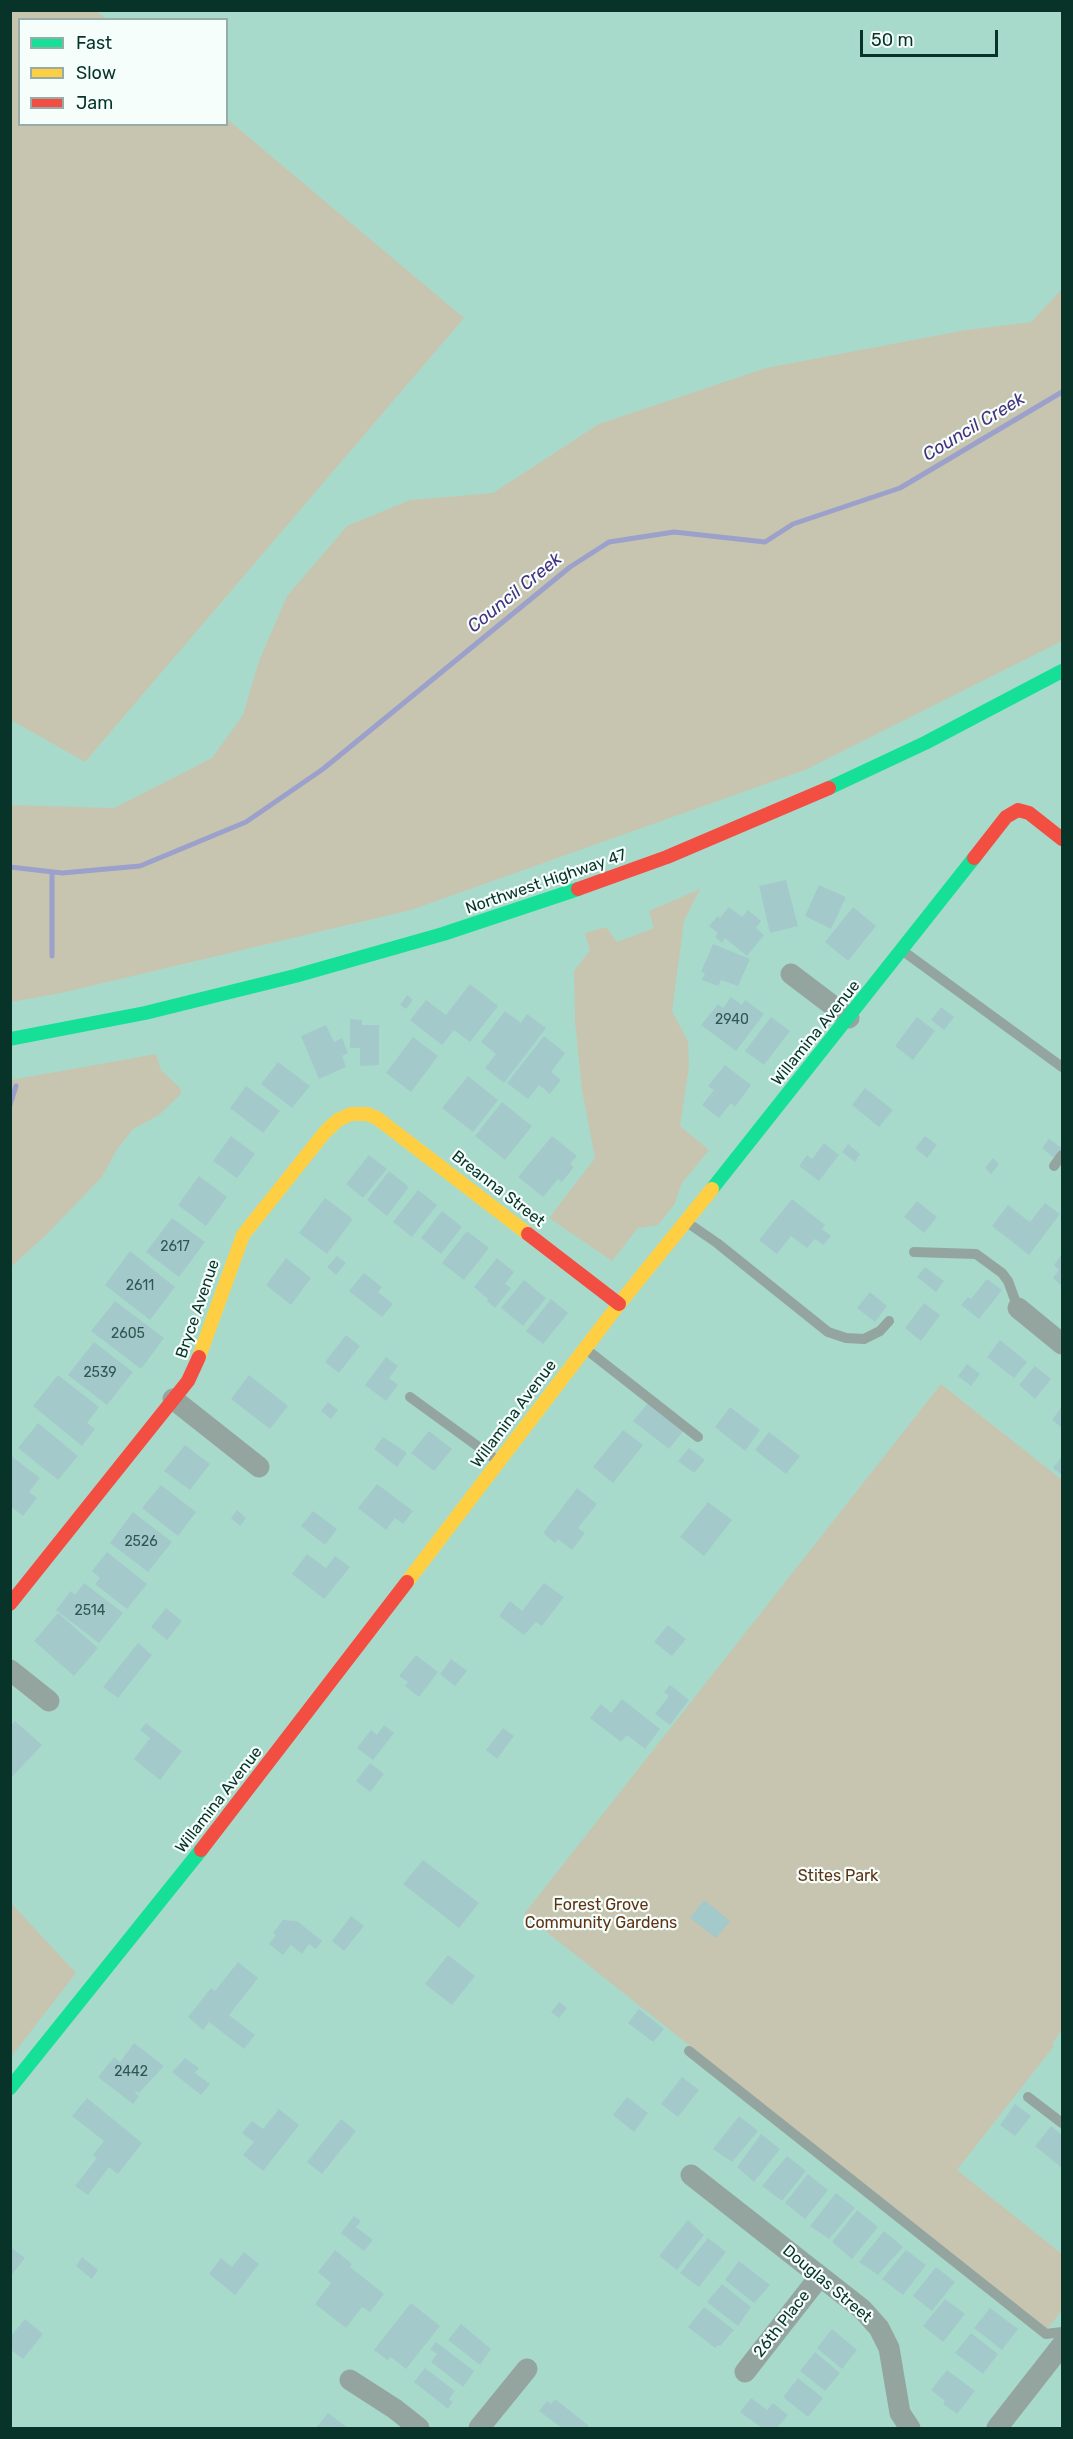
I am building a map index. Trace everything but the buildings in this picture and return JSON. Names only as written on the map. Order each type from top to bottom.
[{"type":"street","name":"Northwest Highway 47","points":[[10,1039],[145,1013],[295,976],[401,947],[553,898],[666,857],[798,802],[925,743],[1062,671]]},
{"type":"street","name":"Willamina Avenue","points":[[10,2088],[231,1813],[619,1304],[849,1018],[1006,817],[1018,810],[1029,813],[1062,839]]},
{"type":"street","points":[[791,974],[849,1018]]},
{"type":"street","name":"Breanna Street","points":[[351,1114],[367,1114],[391,1127],[619,1304]]},
{"type":"street","name":"Bryce Avenue","points":[[10,1604],[188,1381],[243,1235],[325,1131],[338,1120],[351,1114]]},
{"type":"street","points":[[1018,1308],[1062,1344]]},
{"type":"street","points":[[174,1399],[259,1467]]},
{"type":"street","points":[[10,1670],[49,1701]]},
{"type":"street","name":"Douglas Street","points":[[691,2175],[862,2309],[879,2328],[889,2348],[900,2413],[910,2428]]},
{"type":"street","name":"26th Place","points":[[745,2372],[820,2276]]},
{"type":"street","points":[[996,2428],[1062,2345]]},
{"type":"street","points":[[479,2428],[527,2369]]},
{"type":"street","points":[[350,2380],[372,2393],[419,2428]]},
{"type":"lane","points":[[902,950],[1062,1067]]},
{"type":"lane","points":[[1054,1166],[1062,1155]]},
{"type":"lane","points":[[685,1221],[749,1268],[828,1332],[846,1338],[864,1339],[880,1331],[889,1321]]},
{"type":"lane","points":[[914,1252],[976,1254],[1002,1273],[1008,1281],[1018,1308]]},
{"type":"lane","points":[[585,1348],[698,1437]]},
{"type":"lane","points":[[410,1397],[498,1461]]},
{"type":"lane","points":[[689,2051],[1046,2334],[1062,2332]]},
{"type":"lane","points":[[1028,2097],[1062,2123]]},
{"type":"green space","points":[[11,10],[96,11],[106,18],[18,18],[18,126],[228,126],[228,120],[464,318],[85,762],[11,720]]},
{"type":"green space","points":[[1062,289],[1062,641],[805,770],[411,910],[61,993],[11,1002],[11,805],[114,808],[212,758],[243,715],[259,661],[287,596],[347,526],[410,500],[493,493],[599,424],[766,368],[966,330],[1031,322]]},
{"type":"green space","points":[[700,889],[684,921],[672,1011],[688,1041],[689,1066],[680,1126],[709,1150],[682,1183],[674,1205],[658,1225],[638,1228],[612,1261],[549,1218],[595,1158],[582,1090],[575,1022],[574,971],[590,950],[585,933],[606,927],[617,942],[654,928],[649,911]]},
{"type":"green space","points":[[156,1054],[161,1070],[181,1089],[181,1094],[159,1115],[133,1129],[116,1151],[102,1177],[47,1234],[11,1267],[11,1080]]},
{"type":"green space","name":"Stites Park","points":[[941,1384],[1062,1480],[1062,2030],[1052,2044],[1054,2046],[957,2170],[1062,2254],[1062,2310],[1047,2330],[524,1914]]},
{"type":"green space","points":[[11,1903],[76,1973],[10,2057]]},
{"type":"waterway","name":"Council Creek","points":[[10,867],[62,873],[140,866],[246,822],[323,769],[570,567],[609,542],[674,532],[765,542],[793,524],[900,488],[1062,392]]},
{"type":"waterway","points":[[52,872],[52,956]]},
{"type":"waterway","points":[[10,1105],[16,1086]]},
{"type":"traffic: fast","points":[[829,788],[925,743],[1062,671]]},
{"type":"traffic: fast","points":[[712,1189],[974,858]]},
{"type":"traffic: fast","points":[[10,1039],[145,1013],[295,976],[443,934],[578,889]]},
{"type":"traffic: fast","points":[[10,2088],[201,1850]]},
{"type":"traffic: slow","points":[[199,1357],[243,1235],[325,1132],[338,1120],[351,1114],[367,1114],[377,1118],[528,1234]]},
{"type":"traffic: slow","points":[[407,1582],[619,1304],[712,1189]]},
{"type":"traffic: jam","points":[[578,889],[667,857],[829,788]]},
{"type":"traffic: jam","points":[[974,858],[1006,817],[1018,810],[1029,813],[1062,839]]},
{"type":"traffic: jam","points":[[528,1234],[619,1304]]},
{"type":"traffic: jam","points":[[10,1604],[188,1381],[199,1357]]},
{"type":"traffic: jam","points":[[201,1850],[407,1582]]},
{"type":"park label","name":"Forest Grove Community Gardens","points":[[601,1914]]}]
